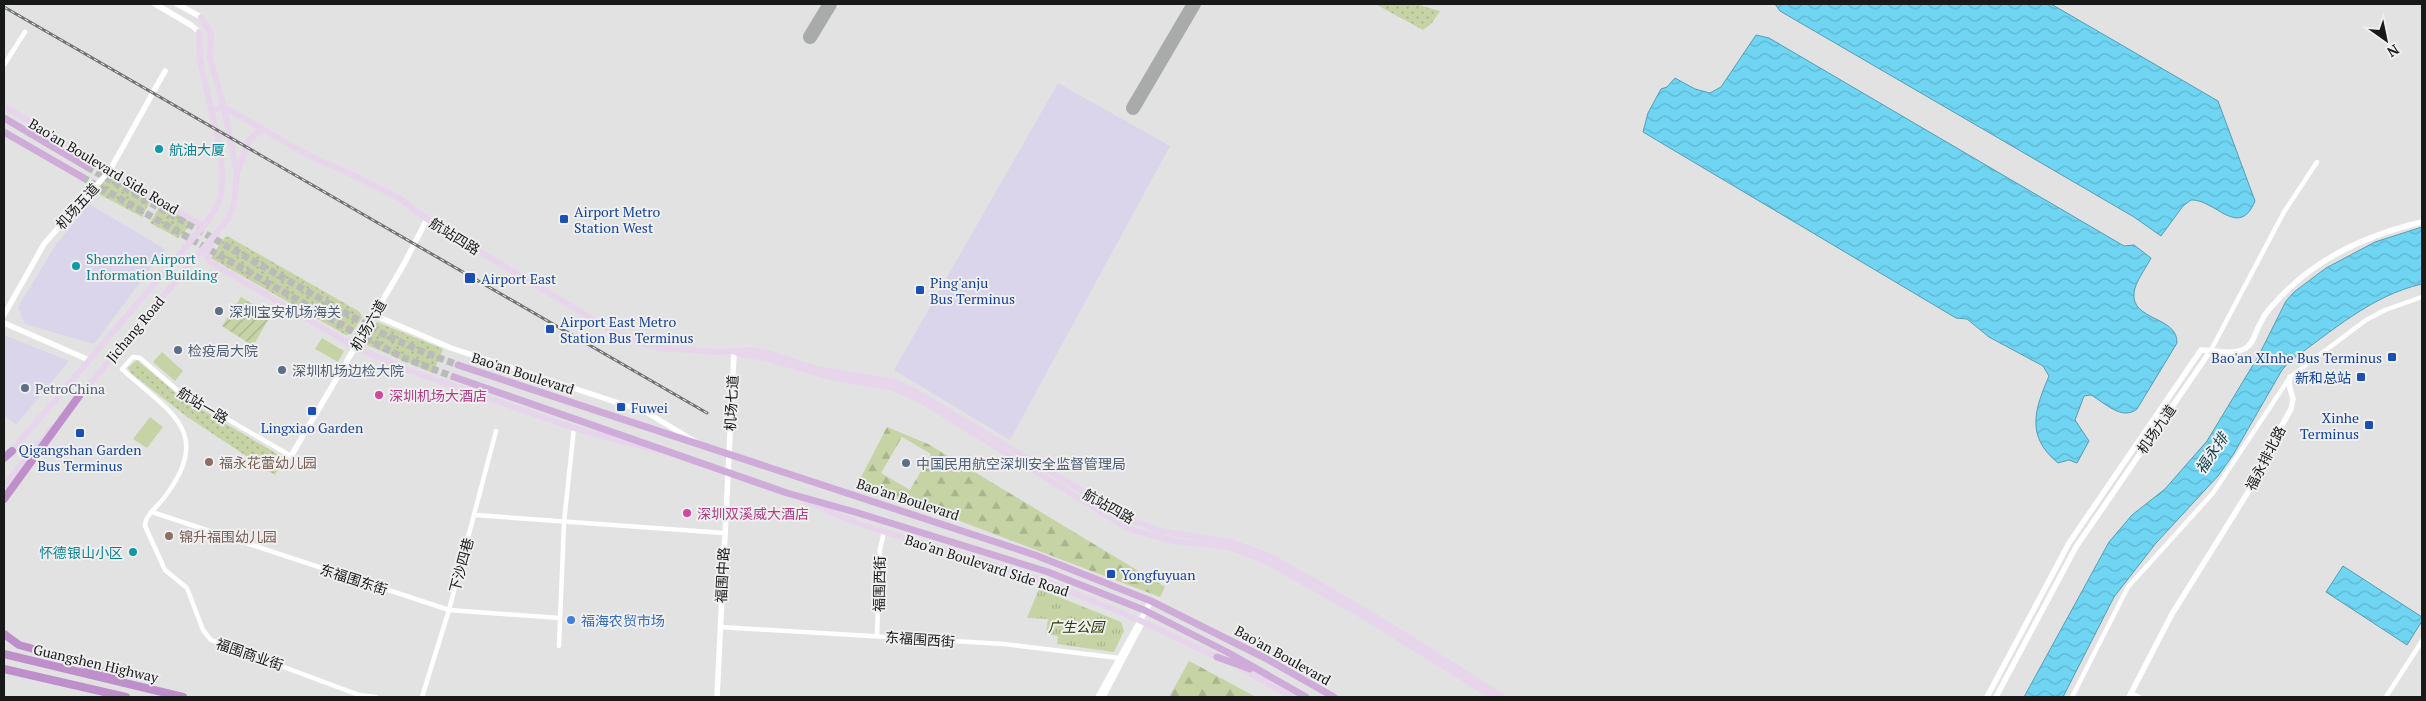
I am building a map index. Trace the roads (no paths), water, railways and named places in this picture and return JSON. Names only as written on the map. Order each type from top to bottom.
[{"type":"highway","points":[[4,499],[79,396]]},
{"type":"highway","points":[[4,460],[12,451]]},
{"type":"highway","points":[[4,634],[19,645],[88,665],[120,681]]},
{"type":"highway","name":"Guangshen Highway","points":[[4,654],[183,697]]},
{"type":"highway","name":"Guangshen Highway","points":[[4,670],[126,697]]},
{"type":"main road","name":"Jichang Road","points":[[4,484],[228,219],[234,204],[237,174],[224,108],[210,58],[211,34],[201,18]]},
{"type":"main road","name":"Jichang Road","points":[[12,451],[204,226],[217,206],[221,195],[221,152],[200,62],[199,32]]},
{"type":"main road","name":"Bao'an Boulevard Side Road","points":[[4,106],[204,226]]},
{"type":"main road","points":[[212,110],[224,108]]},
{"type":"main road","name":"航站四路","points":[[224,108],[324,164],[371,183],[399,198],[427,219],[616,333],[646,345],[662,348],[734,353],[769,360],[830,377],[893,388],[920,400],[1129,529],[1174,541],[1228,547],[1266,560],[1366,618],[1492,697]]},
{"type":"main road","points":[[4,118],[87,167]]},
{"type":"main road","points":[[237,174],[249,140],[262,129]]},
{"type":"main road","points":[[4,132],[82,177]]},
{"type":"main road","points":[[228,219],[206,253],[209,261],[355,347],[452,387],[574,428],[617,441],[668,453]]},
{"type":"main road","name":"航站四路","points":[[734,353],[751,350],[824,370],[895,382],[923,396],[1131,520],[1161,531],[1233,543],[1270,556],[1371,614],[1503,697]]},
{"type":"main road","name":"Bao'an Boulevard","points":[[458,365],[1035,555],[1151,601],[1265,658],[1334,697]]},
{"type":"main road","name":"Bao'an Boulevard","points":[[454,377],[786,493],[855,512],[1048,572],[1146,611],[1306,697]]},
{"type":"main road","name":"Bao'an Boulevard Side Road","points":[[786,493],[859,524],[1044,581],[1141,621],[1218,657],[1292,697]]},
{"type":"main road","points":[[1218,657],[1271,677]]},
{"type":"street","points":[[155,4],[191,24],[199,32]]},
{"type":"street","points":[[177,4],[201,18]]},
{"type":"street","points":[[4,65],[25,32]]},
{"type":"street","name":"机场五道","points":[[4,315],[44,244],[110,170],[165,71]]},
{"type":"street","name":"机场九道","points":[[1996,697],[2076,547],[2211,350],[2284,212],[2317,162]]},
{"type":"street","name":"机场六道","points":[[291,456],[374,315],[427,219]]},
{"type":"street","points":[[2211,350],[2231,352],[2240,351],[2248,346],[2254,338],[2260,323],[2279,298],[2299,280],[2332,256],[2369,237],[2422,222]]},
{"type":"street","points":[[2072,697],[2128,587],[2214,493],[2290,376],[2366,320],[2385,310],[2422,297]]},
{"type":"street","points":[[374,315],[438,344],[646,412],[702,445]]},
{"type":"street","points":[[4,323],[89,360]]},
{"type":"street","name":"机场九道","points":[[1988,697],[2069,543],[2201,350],[2211,350]]},
{"type":"street","name":"机场七道","points":[[728,453],[734,353]]},
{"type":"street","name":"航站一路","points":[[122,368],[133,357],[140,358],[177,390],[291,456]]},
{"type":"street","name":"福围商业街","points":[[122,368],[170,413],[186,435],[188,448],[183,464],[168,492],[145,522],[146,530],[165,570],[187,588],[203,630],[211,640],[359,695],[376,697]]},
{"type":"street","name":"福永排北路","points":[[2130,695],[2172,614],[2260,473],[2271,445],[2291,409],[2293,400],[2289,384],[2290,376]]},
{"type":"street","points":[[559,646],[564,522],[574,428]]},
{"type":"street","name":"下沙四巷","points":[[422,697],[475,514],[496,431]]},
{"type":"street","name":"福围中路","points":[[717,697],[728,453]]},
{"type":"street","name":"东福围东街","points":[[152,512],[448,610],[560,618]]},
{"type":"street","points":[[475,514],[564,522],[724,532]]},
{"type":"street","name":"福围西街","points":[[878,636],[880,549],[884,532]]},
{"type":"street","points":[[1103,697],[1151,601]]},
{"type":"street","points":[[1098,697],[1141,621]]},
{"type":"street","name":"东福围西街","points":[[720,626],[1004,644],[1119,658]]},
{"type":"street","points":[[2386,697],[2422,641]]},
{"type":"street","points":[[2130,695],[2139,697]]},
{"type":"water","points":[[1775,4],[2051,4],[2218,101],[2255,201],[2249,212],[2242,217],[2234,218],[2200,201],[2191,200],[2183,206],[2161,236],[2134,217],[1780,11]]},
{"type":"water","points":[[1756,35],[1769,38],[2124,246],[2134,245],[2151,258],[2136,284],[2135,302],[2140,309],[2170,328],[2175,334],[2177,343],[2137,409],[2131,412],[2120,412],[2091,395],[2084,396],[2075,420],[2089,441],[2077,463],[2069,460],[2058,463],[2041,443],[2037,432],[2037,411],[2049,376],[2043,366],[1989,337],[1967,319],[1956,318],[1643,132],[1648,113],[1661,89],[1667,87],[1675,78],[1695,89],[1710,93],[1721,87]]},
{"type":"water","name":"福永排","points":[[2422,227],[2422,284],[2404,289],[2369,306],[2290,361],[2282,370],[2233,455],[2218,476],[2156,543],[2114,597],[2063,697],[2024,697],[2109,542],[2132,515],[2165,489],[2207,441],[2259,355],[2286,301],[2294,292],[2326,268],[2375,242]]},
{"type":"water","points":[[2343,566],[2422,617],[2422,621],[2407,645],[2326,592]]},
{"type":"tunnel","points":[[87,167],[381,333],[458,365]]},
{"type":"tunnel","points":[[82,177],[354,332],[404,358],[454,377]]},
{"type":"railway","points":[[4,7],[707,413]]},
{"type":"place","name":"航油大厦","points":[[159,149]]},
{"type":"place","name":"Airport Metro Station West","points":[[564,219]]},
{"type":"place","name":"Shenzhen Airport Information Building","points":[[76,266]]},
{"type":"place","name":"Airport East","points":[[470,278]]},
{"type":"place","name":"Ping'anju Bus Terminus","points":[[920,290]]},
{"type":"place","name":"深圳宝安机场海关","points":[[219,311]]},
{"type":"place","name":"Airport East Metro Station Bus Terminus","points":[[550,329]]},
{"type":"place","name":"检疫局大院","points":[[178,350]]},
{"type":"place","name":"Bao'an XInhe Bus Terminus","points":[[2392,357]]},
{"type":"place","name":"深圳机场边检大院","points":[[282,370]]},
{"type":"place","name":"新和总站","points":[[2361,377]]},
{"type":"place","name":"PetroChina","points":[[25,388]]},
{"type":"place","name":"深圳机场大酒店","points":[[379,395]]},
{"type":"place","name":"Fuwei","points":[[621,407]]},
{"type":"place","name":"Lingxiao Garden","points":[[312,411]]},
{"type":"place","name":"Xinhe Terminus","points":[[2369,425]]},
{"type":"place","name":"Qigangshan Garden Bus Terminus","points":[[80,433]]},
{"type":"place","name":"福永花蕾幼儿园","points":[[209,462]]},
{"type":"place","name":"中国民用航空深圳安全监督管理局","points":[[906,463]]},
{"type":"place","name":"深圳双溪威大酒店","points":[[687,513]]},
{"type":"place","name":"锦升福围幼儿园","points":[[169,536]]},
{"type":"place","name":"怀德银山小区","points":[[133,552]]},
{"type":"place","name":"Yongfuyuan","points":[[1111,574]]},
{"type":"place","name":"福海农贸市场","points":[[571,620]]},
{"type":"park label","name":"广生公园","points":[[1076,626]]}]
